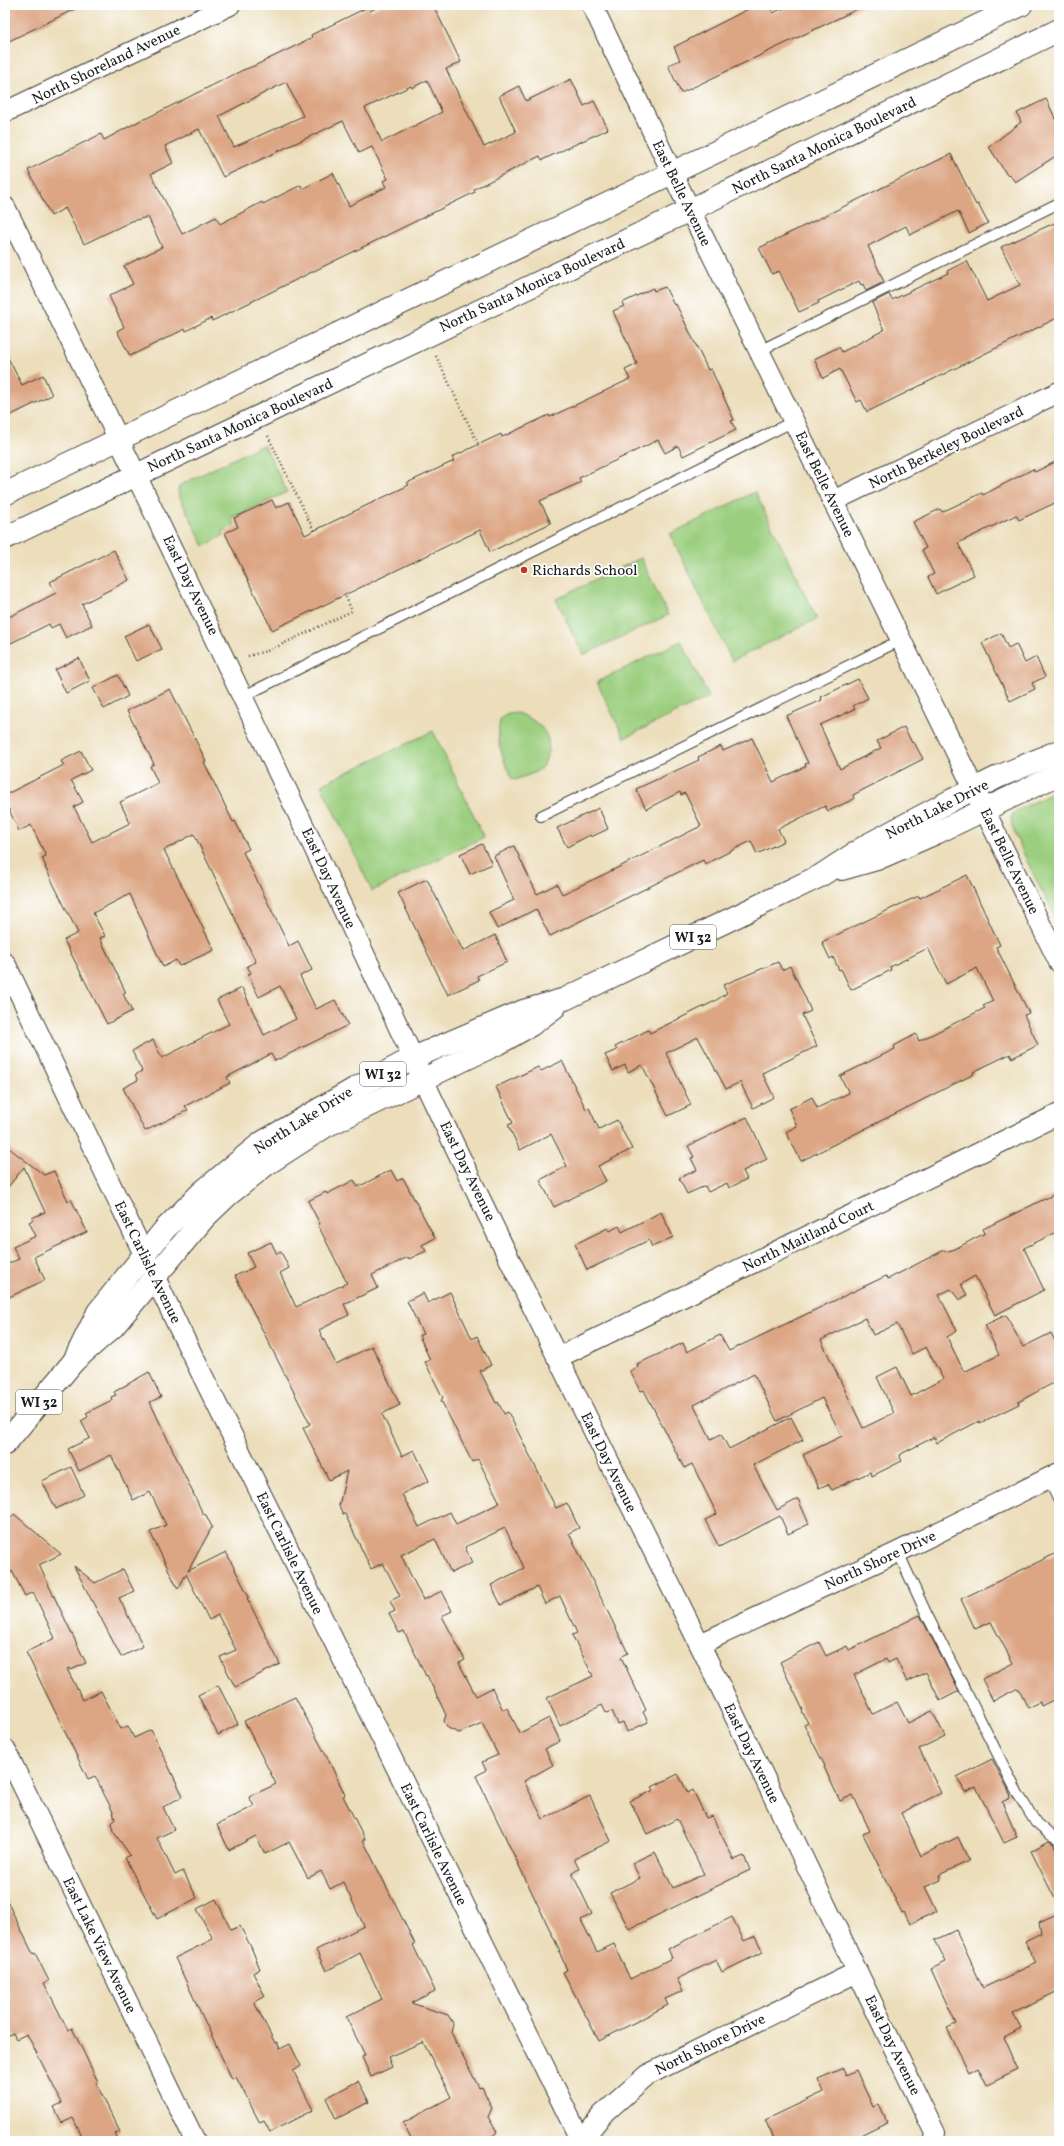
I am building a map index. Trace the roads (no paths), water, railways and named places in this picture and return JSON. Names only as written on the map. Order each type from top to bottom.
[{"type":"street","name":"North Shoreland Avenue","points":[[5,112],[230,5]]},
{"type":"street","name":"East Belle Avenue","points":[[592,5],[690,210],[1059,962]]},
{"type":"street","points":[[5,494],[1021,5]]},
{"type":"street","name":"North Santa Monica Boulevard","points":[[5,538],[690,210],[1059,30]]},
{"type":"street","name":"East Day Avenue","points":[[5,207],[120,439],[244,696],[424,1080],[557,1358],[700,1644],[856,1972],[935,2133]]},
{"type":"street","name":"North Berkeley Boulevard","points":[[833,502],[1059,392]]},
{"type":"street","name":"North Lake Drive","points":[[74,1361],[98,1312],[165,1229],[202,1192],[261,1143],[356,1088],[414,1058],[523,1011],[566,999],[820,876],[869,844],[974,789],[1059,751]]},
{"type":"street","name":"North Lake Drive","points":[[820,876],[877,859],[1059,774]]},
{"type":"street","name":"East Carlisle Avenue","points":[[5,963],[155,1278],[581,2141]]},
{"type":"street","name":"North Lake Drive","points":[[5,1444],[74,1361],[113,1327],[205,1217],[227,1196],[266,1164],[326,1126],[424,1080],[531,1025],[566,999]]},
{"type":"street","name":"North Maitland Court","points":[[557,1358],[1059,1114]]},
{"type":"street","name":"North Shore Drive","points":[[700,1644],[898,1552],[1054,1476]]},
{"type":"street","name":"East Lake View Avenue","points":[[5,1749],[195,2141]]},
{"type":"street","name":"North Shore Drive","points":[[581,2141],[602,2115],[647,2076],[856,1972]]},
{"type":"lane","points":[[759,351],[1059,203]]},
{"type":"lane","points":[[244,696],[794,421]]},
{"type":"lane","points":[[541,816],[901,640]]},
{"type":"lane","points":[[1054,1476],[1059,1501]]},
{"type":"lane","points":[[898,1552],[927,1615],[1018,1794],[1036,1823],[1049,1834],[1059,1839]]},
{"type":"place","name":"Richards School","points":[[524,570]]}]
